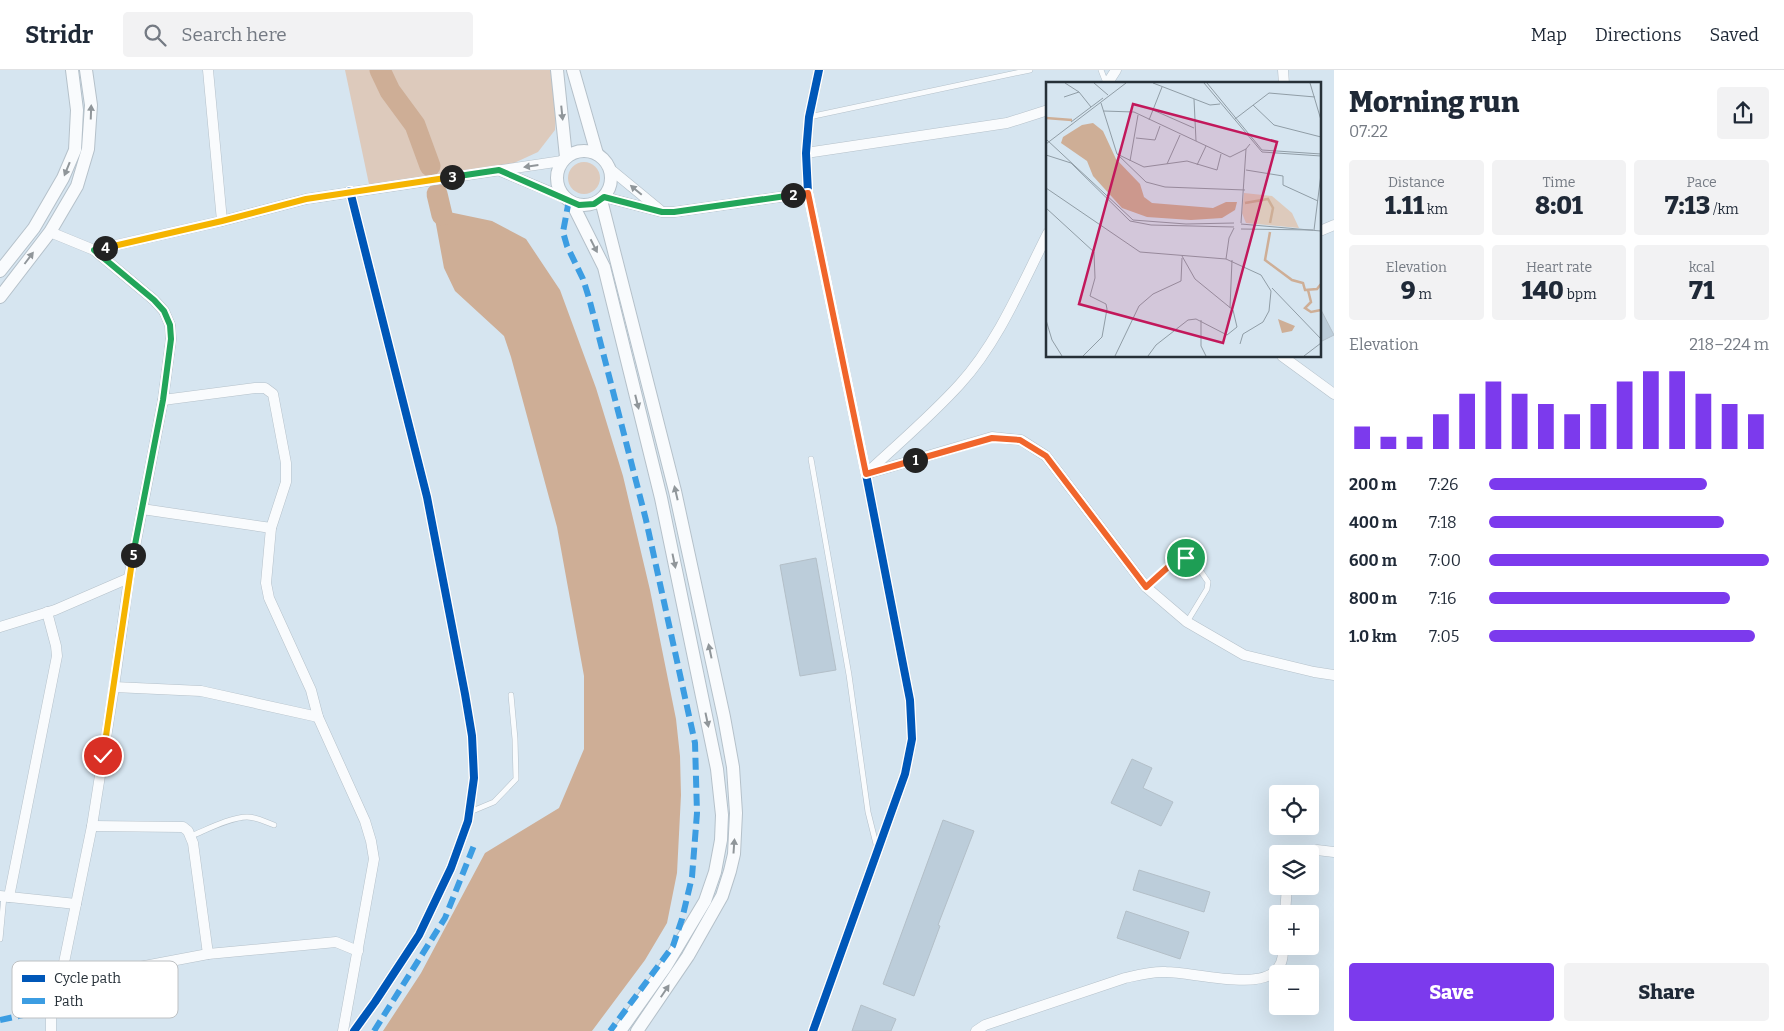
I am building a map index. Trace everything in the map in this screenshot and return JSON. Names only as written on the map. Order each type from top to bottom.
[{"type":"street","points":[[0,271],[34,228],[64,178],[75,150],[77,110],[72,70]]},
{"type":"street","points":[[0,297],[50,232],[77,186],[88,149],[91,105],[86,70]]},
{"type":"street","points":[[208,70],[222,221]]},
{"type":"street","points":[[557,70],[564,159],[558,168],[557,184],[568,200],[604,267],[661,498],[717,769],[722,815],[721,840],[715,872],[705,901],[666,966],[620,1031]]},
{"type":"street","points":[[573,70],[597,154]]},
{"type":"street","points":[[813,1031],[905,774],[912,739],[910,700],[808,193],[806,153],[808,117],[819,70]]},
{"type":"street","points":[[1108,82],[1116,70]]},
{"type":"street","points":[[806,153],[1007,123],[1046,111]]},
{"type":"street","points":[[94,250],[222,221],[306,199],[564,159],[575,152],[584,150],[597,154],[606,162],[609,168],[611,183],[602,198],[587,205],[568,200],[499,170]]},
{"type":"street","points":[[609,168],[662,212]]},
{"type":"street","points":[[350,191],[427,497],[472,736],[474,778],[468,821],[451,868],[419,936],[376,1002],[354,1031]]},
{"type":"street","points":[[602,198],[662,212],[674,212],[808,193]]},
{"type":"street","points":[[602,198],[676,491],[724,717],[733,767],[736,813],[734,854],[722,896],[688,956],[636,1031]]},
{"type":"street","points":[[1322,230],[1334,225]]},
{"type":"street","points":[[50,232],[94,250],[154,300],[164,311],[170,325],[171,339],[163,400],[129,578],[92,826],[64,961]]},
{"type":"street","points":[[866,474],[960,384],[985,352],[1010,310],[1046,237]]},
{"type":"street","points":[[1285,358],[1334,394]]},
{"type":"street","points":[[163,400],[255,388],[265,388],[273,394],[286,463],[286,482],[271,528],[266,583],[269,598],[311,690],[318,717],[365,821],[374,859],[343,1031]]},
{"type":"street","points":[[866,474],[992,438],[1020,440],[1046,456],[1146,587],[1187,622],[1244,655],[1334,675]]},
{"type":"street","points":[[142,509],[271,528]]},
{"type":"street","points":[[0,627],[47,612],[129,578]]},
{"type":"street","points":[[47,612],[56,646],[56,656],[4,896],[76,904]]},
{"type":"street","points":[[114,687],[201,691],[318,717]]},
{"type":"street","points":[[92,826],[183,827],[191,836],[208,954]]},
{"type":"street","points":[[1319,850],[1334,852]]},
{"type":"street","points":[[171,961],[208,954],[336,942],[358,951]]},
{"type":"street","points":[[976,1031],[985,1025],[1125,978],[1147,973],[1166,972],[1252,981],[1266,978],[1278,970],[1282,955]]},
{"type":"street","points":[[51,1018],[51,1031]]},
{"type":"lane","points":[[808,117],[1030,70]]},
{"type":"lane","points":[[1101,70],[1106,82]]},
{"type":"lane","points":[[811,459],[849,675],[868,812],[877,851]]},
{"type":"lane","points":[[1146,587],[1177,559],[1186,558],[1194,563],[1208,582],[1207,589],[1187,622]]},
{"type":"lane","points":[[469,812],[494,802],[516,779],[511,695]]},
{"type":"lane","points":[[191,836],[246,817],[257,818],[274,825]]},
{"type":"lane","points":[[0,939],[4,896]]},
{"type":"shaded area","points":[[345,70],[557,70],[559,76],[555,130],[538,152],[499,170],[370,189]]},
{"type":"shaded area","points":[[584,162],[590,163],[595,167],[599,172],[599,184],[595,189],[590,193],[584,194],[578,193],[573,189],[569,184],[568,178],[569,172],[573,167],[578,163]]},
{"type":"shaded area","points":[[449,212],[492,221],[526,239],[560,290],[596,388],[623,476],[650,590],[676,719],[680,756],[681,795],[677,873],[667,923],[645,960],[592,1031],[383,1031],[421,973],[485,853],[559,808],[584,749],[584,676],[557,527],[504,336],[455,291],[444,268],[435,219]]},
{"type":"building","points":[[1322,312],[1334,335],[1322,341]]},
{"type":"building","points":[[816,558],[836,670],[800,676],[780,565]]},
{"type":"building","points":[[1132,759],[1152,768],[1143,788],[1173,802],[1161,826],[1111,803]]},
{"type":"building","points":[[943,820],[974,831],[938,925],[940,926],[914,996],[883,984]]},
{"type":"building","points":[[1139,870],[1210,892],[1204,912],[1133,890]]},
{"type":"building","points":[[1126,911],[1189,932],[1180,959],[1117,938]]},
{"type":"building","points":[[861,1005],[896,1019],[891,1031],[852,1031]]},
{"type":"waterway","points":[[380,70],[390,91],[415,125],[430,166]]},
{"type":"waterway","points":[[437,194],[442,215]]},
{"type":"marked path","points":[[569,200],[563,232],[589,298],[646,520],[695,743],[697,813],[692,877],[682,919],[673,946],[610,1031]]},
{"type":"marked path","points":[[374,1031],[445,918],[475,843]]},
{"type":"marked path","points":[[0,1020],[12,1017]]},
{"type":"cycle path","points":[[813,1031],[905,774],[912,739],[910,700],[808,193],[806,153],[809,117],[819,70]]},
{"type":"cycle path","points":[[350,191],[427,497],[465,694],[472,736],[474,778],[468,821],[451,868],[419,935],[354,1031]]},
{"type":"route","points":[[103,756],[129,578],[163,400],[171,339],[170,325],[164,311],[154,300],[94,250],[222,221],[306,199],[499,170],[579,205],[594,204],[604,197],[662,212],[700,209],[808,193],[866,474],[992,438],[1020,440],[1046,456],[1146,587],[1177,559],[1186,558]]}]
